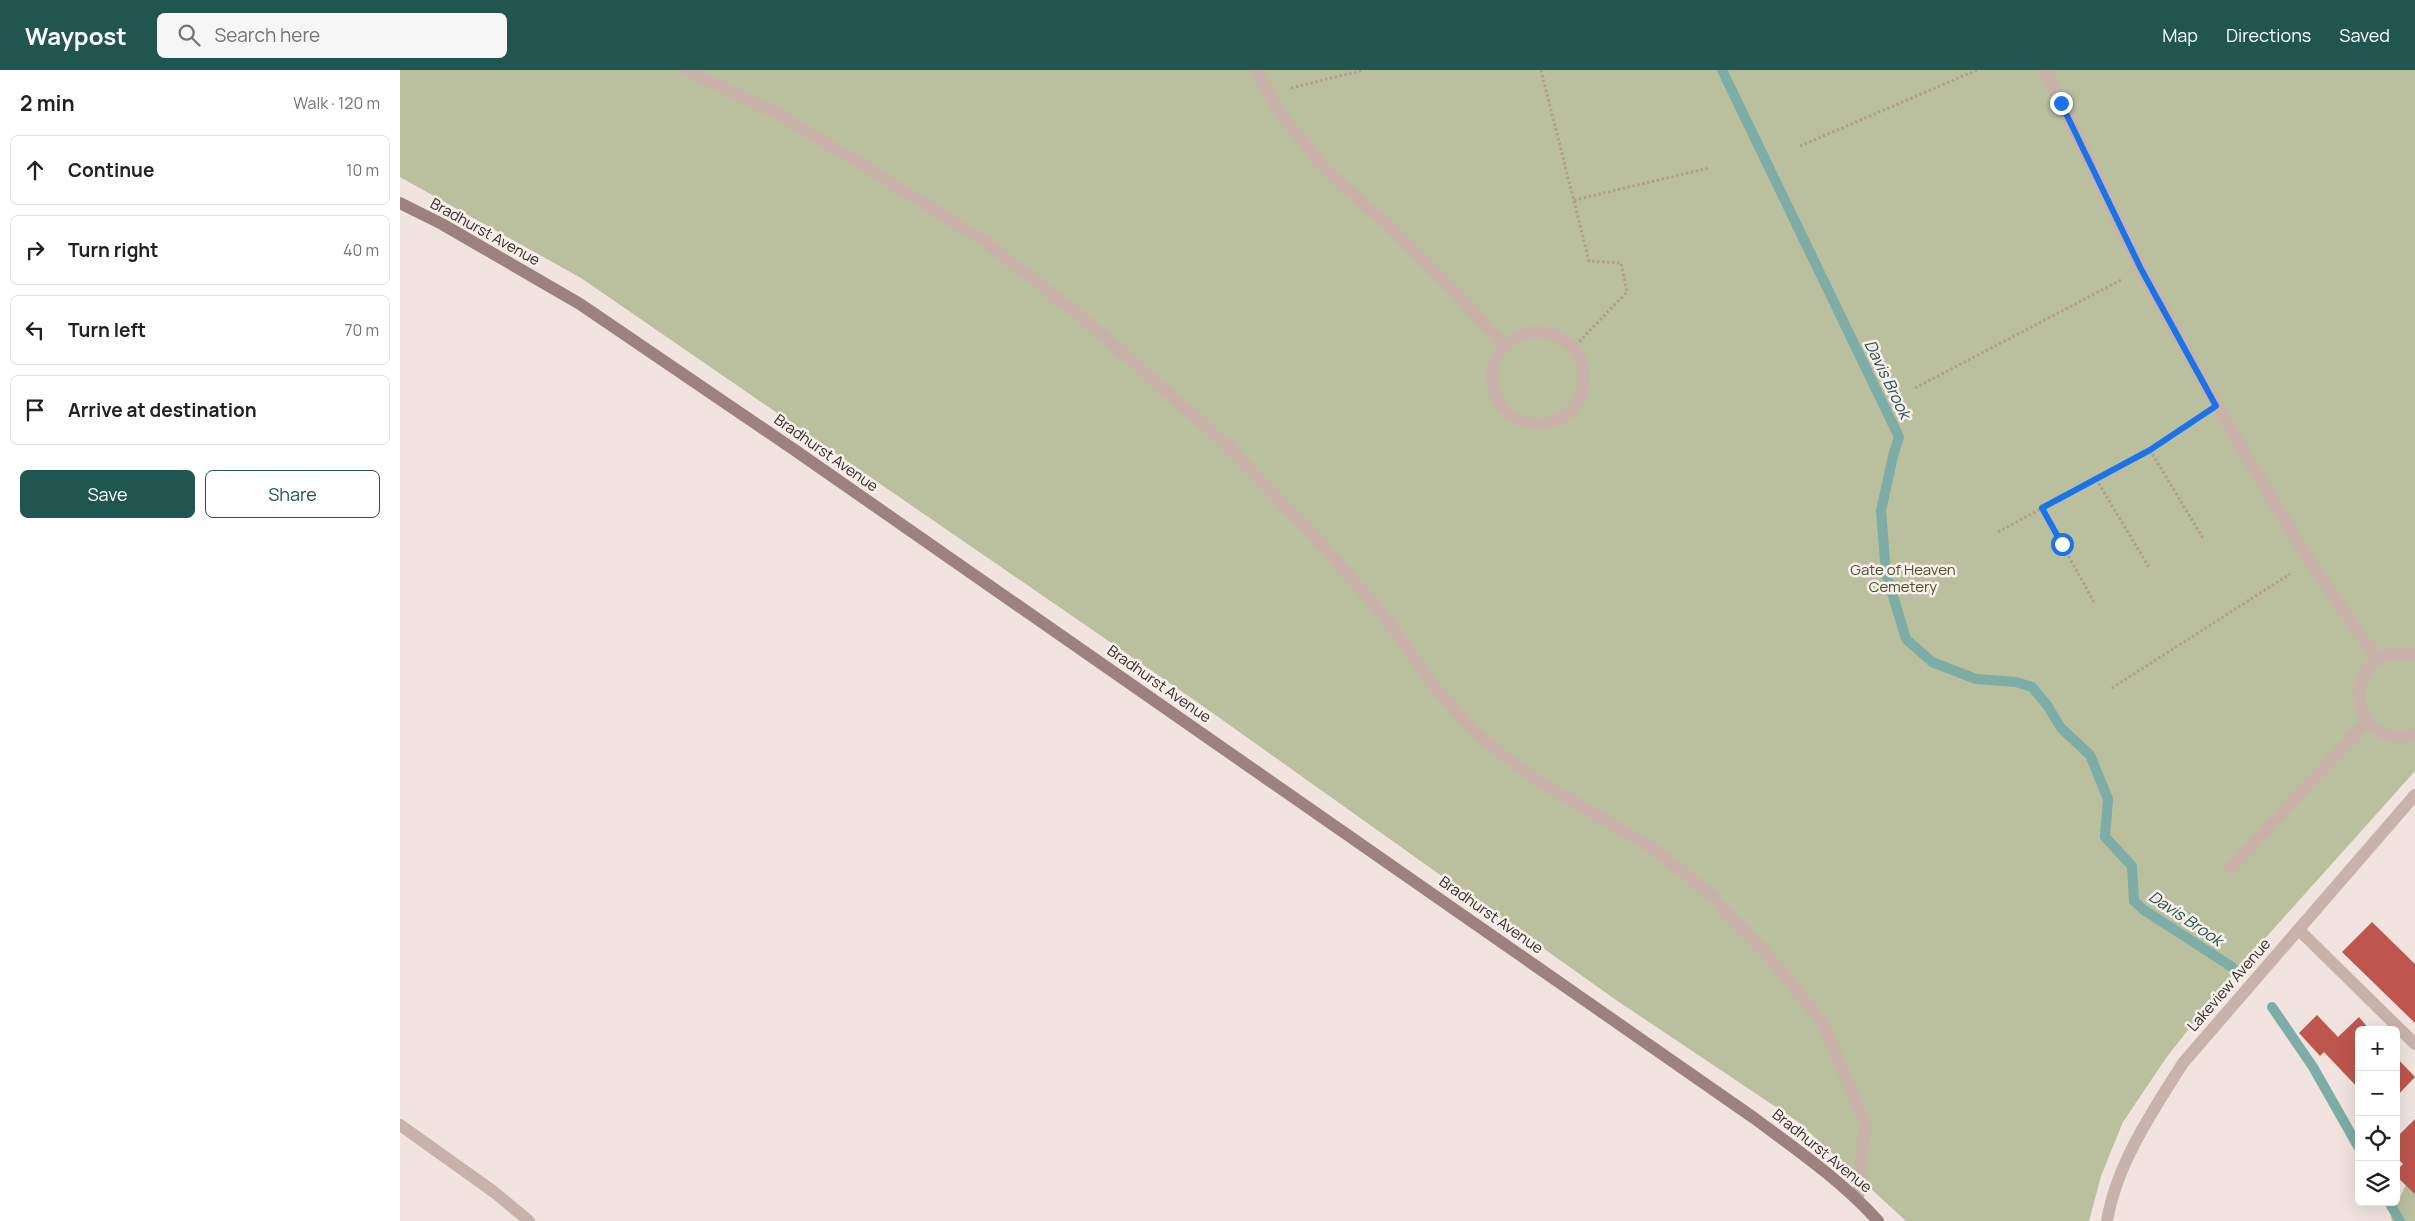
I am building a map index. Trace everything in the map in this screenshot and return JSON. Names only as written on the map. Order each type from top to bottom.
[{"type":"main road","name":"Bradhurst Avenue","points":[[400,203],[442,224],[580,304],[796,451],[1754,1118],[1858,1199],[1878,1221]]},
{"type":"street","points":[[686,70],[776,113],[888,180],[984,241],[1083,318],[1229,447],[1324,547],[1385,618],[1436,689],[1482,739],[1540,782],[1656,850],[1706,891],[1766,953],[1823,1023],[1865,1124],[1858,1199]]},
{"type":"street","points":[[1256,70],[1279,111],[1327,171],[1389,226],[1458,295],[1504,346]]},
{"type":"street","points":[[2045,70],[2141,269],[2216,406],[2310,562],[2378,660]]},
{"type":"street","points":[[1534,332],[1553,334],[1568,342],[1584,368],[1584,386],[1578,402],[1569,413],[1546,424],[1530,424],[1513,418],[1501,407],[1492,388],[1492,371],[1495,360],[1504,346],[1518,336],[1534,332]]},
{"type":"street","points":[[2415,656],[2404,653],[2391,654],[2378,660],[2367,669],[2361,681],[2358,695],[2360,709],[2367,721],[2377,730],[2389,736],[2403,738],[2415,735]]},
{"type":"street","points":[[2231,868],[2367,721]]},
{"type":"street","name":"Lakeview Avenue","points":[[2107,1221],[2127,1157],[2183,1063],[2415,795]]},
{"type":"street","points":[[2299,930],[2415,1044]]},
{"type":"street","points":[[400,1125],[494,1192],[529,1221]]},
{"type":"path","points":[[1269,93],[1364,70]]},
{"type":"path","points":[[1541,70],[1589,261],[1620,263],[1627,292],[1573,348]]},
{"type":"path","points":[[1800,146],[1978,70]]},
{"type":"path","points":[[1574,200],[1709,168]]},
{"type":"path","points":[[1915,388],[2141,269]]},
{"type":"path","points":[[1998,532],[2150,450],[2216,406]]},
{"type":"path","points":[[2150,450],[2204,540]]},
{"type":"path","points":[[2096,479],[2150,569]]},
{"type":"path","points":[[2042,508],[2095,604]]},
{"type":"path","points":[[2112,688],[2310,562]]},
{"type":"green space","name":"Gate of Heaven Cemetery","points":[[400,70],[2415,70],[2415,771],[2225,983],[2166,1058],[2123,1122],[2101,1176],[2089,1221],[1906,1221],[1797,1121],[1616,1000],[1200,704],[581,278],[400,177]]},
{"type":"green space","points":[[2415,1165],[2415,1221],[2392,1221],[2391,1217],[2396,1206],[2400,1206],[2400,1198]]},
{"type":"building","points":[[2372,922],[2415,964],[2415,1023],[2342,952]]},
{"type":"building","points":[[2317,1015],[2338,1037],[2359,1017],[2367,1026],[2355,1026],[2355,1085],[2324,1052],[2320,1056],[2299,1033]]},
{"type":"building","points":[[2400,1061],[2415,1077],[2400,1093]]},
{"type":"building","points":[[2415,1119],[2415,1194],[2400,1180],[2400,1167],[2403,1164],[2400,1161],[2400,1134]]},
{"type":"waterway","name":"Davis Brook","points":[[1722,70],[1899,437],[1881,511],[1886,573],[1906,639],[1932,662],[1976,679],[2016,682],[2032,687],[2047,705],[2061,728],[2090,755],[2108,799],[2105,837],[2132,866],[2134,901],[2144,910],[2232,967]]},
{"type":"waterway","name":"Davis Brook","points":[[2272,1007],[2313,1067],[2355,1141]]},
{"type":"waterway","name":"Davis Brook","points":[[2391,1206],[2400,1221]]},
{"type":"route","points":[[2061,103],[2141,269],[2216,406],[2150,450],[2042,508],[2062,544]]}]
